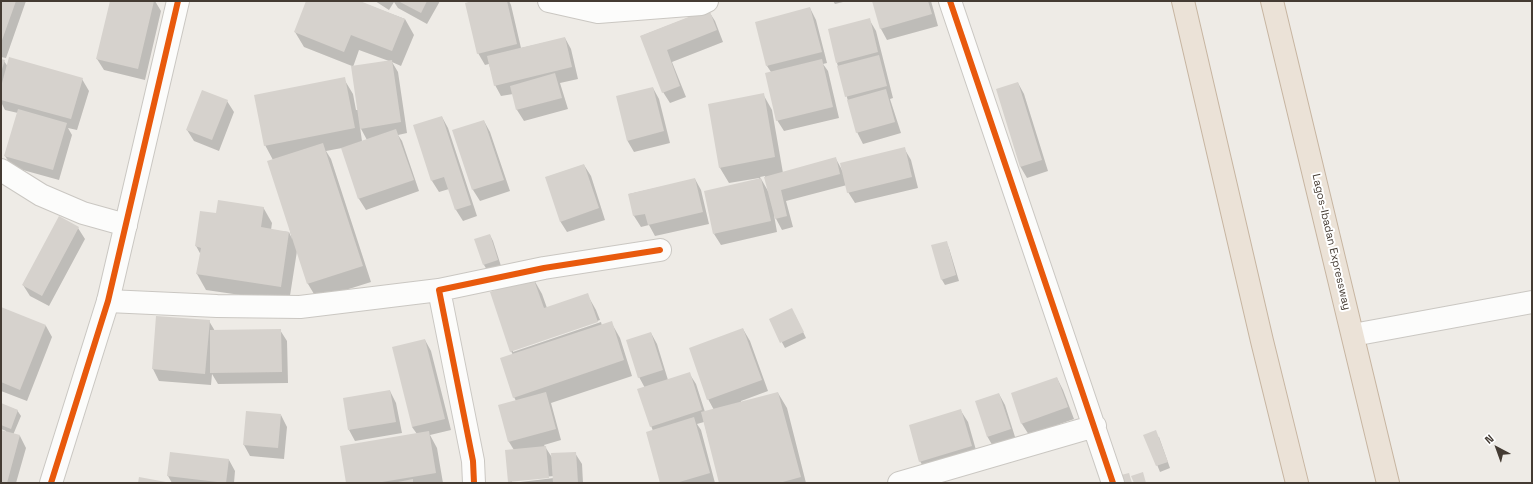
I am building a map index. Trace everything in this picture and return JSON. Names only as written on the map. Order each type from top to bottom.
[{"type":"highway","points":[[1183,1],[1262,341],[1297,483]]},
{"type":"highway","name":"Lagos-Ibadan Expressway","points":[[1272,1],[1388,483]]},
{"type":"street","points":[[51,483],[108,301],[178,1]]},
{"type":"street","points":[[549,1],[598,12],[701,4],[708,1]]},
{"type":"street","points":[[950,1],[1030,241],[1114,483]]},
{"type":"street","points":[[1,170],[41,195],[83,213],[126,225]]},
{"type":"street","points":[[108,301],[217,306],[300,307],[439,290],[544,268],[660,250]]},
{"type":"street","points":[[439,290],[473,461],[474,483]]},
{"type":"street","points":[[1353,335],[1532,302]]},
{"type":"street","points":[[899,483],[1095,426]]},
{"type":"building","points":[[1,1],[16,1],[1,43]]},
{"type":"building","points":[[110,1],[154,1],[138,69],[96,59]]},
{"type":"building","points":[[306,1],[360,1],[405,19],[392,51],[351,35],[344,52],[294,32]]},
{"type":"building","points":[[398,1],[427,1],[421,13]]},
{"type":"building","points":[[472,1],[507,1],[517,44],[477,54],[465,3]]},
{"type":"building","points":[[872,1],[928,1],[932,14],[880,29]]},
{"type":"building","points":[[810,7],[822,52],[766,66],[755,22]]},
{"type":"building","points":[[709,9],[717,30],[667,50],[680,86],[662,93],[640,36]]},
{"type":"building","points":[[870,18],[878,52],[836,63],[828,29]]},
{"type":"building","points":[[565,37],[572,67],[494,86],[487,56]]},
{"type":"building","points":[[879,55],[887,86],[845,97],[837,66]]},
{"type":"building","points":[[9,57],[83,78],[71,119],[1,100],[1,87]]},
{"type":"building","points":[[1,59],[5,60],[1,72]]},
{"type":"building","points":[[822,59],[833,107],[776,121],[765,73]]},
{"type":"building","points":[[392,60],[401,122],[360,129],[351,66]]},
{"type":"building","points":[[555,73],[562,98],[516,110],[510,86]]},
{"type":"building","points":[[345,77],[355,128],[264,146],[254,95]]},
{"type":"building","points":[[1018,82],[1042,160],[1020,167],[996,89]]},
{"type":"building","points":[[653,87],[664,131],[627,141],[616,96]]},
{"type":"building","points":[[886,89],[895,122],[856,133],[847,100]]},
{"type":"building","points":[[202,90],[228,100],[212,140],[186,130]]},
{"type":"building","points":[[764,93],[775,157],[719,168],[708,104]]},
{"type":"building","points":[[18,109],[67,123],[53,170],[4,156]]},
{"type":"building","points":[[442,116],[471,205],[455,210],[444,177],[431,181],[413,125]]},
{"type":"building","points":[[484,120],[504,180],[472,190],[452,130]]},
{"type":"building","points":[[396,129],[414,180],[358,199],[341,148]]},
{"type":"building","points":[[323,143],[363,266],[307,284],[267,161]]},
{"type":"building","points":[[905,147],[912,177],[847,193],[840,163]]},
{"type":"building","points":[[836,157],[840,174],[781,190],[787,216],[775,219],[764,177]]},
{"type":"building","points":[[584,164],[599,208],[560,222],[545,177]]},
{"type":"building","points":[[695,178],[703,212],[648,225],[645,214],[633,216],[628,194]]},
{"type":"building","points":[[761,178],[771,221],[713,234],[704,191]]},
{"type":"building","points":[[218,200],[264,207],[261,227],[289,232],[281,287],[196,274],[201,248],[195,246],[200,211],[216,213]]},
{"type":"building","points":[[59,216],[79,227],[42,296],[22,285]]},
{"type":"building","points":[[490,234],[498,260],[483,265],[474,239]]},
{"type":"building","points":[[947,241],[956,275],[941,280],[931,245]]},
{"type":"building","points":[[533,277],[544,308],[588,293],[598,322],[510,352],[490,292]]},
{"type":"building","points":[[1,307],[46,325],[20,390],[1,382]]},
{"type":"building","points":[[792,308],[804,332],[780,343],[769,319]]},
{"type":"building","points":[[156,316],[210,320],[205,374],[152,369]]},
{"type":"building","points":[[612,321],[624,360],[513,398],[500,358]]},
{"type":"building","points":[[743,328],[762,380],[707,400],[689,348]]},
{"type":"building","points":[[281,329],[282,372],[210,373],[210,330]]},
{"type":"building","points":[[651,332],[663,370],[638,378],[626,340]]},
{"type":"building","points":[[425,339],[445,419],[412,427],[392,347]]},
{"type":"building","points":[[690,372],[702,410],[650,427],[637,389]]},
{"type":"building","points":[[1057,377],[1068,407],[1021,424],[1011,393]]},
{"type":"building","points":[[390,390],[396,422],[348,430],[343,398]]},
{"type":"building","points":[[546,392],[556,429],[508,442],[498,405]]},
{"type":"building","points":[[778,392],[801,477],[779,483],[719,483],[701,412]]},
{"type":"building","points":[[999,393],[1011,429],[987,437],[975,401]]},
{"type":"building","points":[[1,403],[18,410],[11,429],[1,425]]},
{"type":"building","points":[[961,409],[972,446],[919,462],[909,425]]},
{"type":"building","points":[[246,411],[281,414],[278,448],[243,445]]},
{"type":"building","points":[[694,417],[710,473],[676,483],[660,483],[646,432]]},
{"type":"building","points":[[1,430],[20,435],[7,483],[1,483]]},
{"type":"building","points":[[1156,430],[1168,462],[1156,466],[1143,435]]},
{"type":"building","points":[[429,431],[436,473],[376,483],[346,483],[340,446]]},
{"type":"building","points":[[546,446],[549,478],[508,482],[505,450]]},
{"type":"building","points":[[170,452],[229,459],[226,483],[167,476]]},
{"type":"building","points":[[576,452],[578,483],[553,483],[551,453]]},
{"type":"building","points":[[1143,472],[1146,483],[1134,483],[1131,476]]},
{"type":"building","points":[[1129,473],[1132,483],[1119,483],[1117,476]]},
{"type":"building","points":[[139,477],[166,482],[166,483],[138,483]]},
{"type":"building","points":[[413,479],[413,483],[398,483],[398,482]]},
{"type":"cycle path","points":[[51,483],[108,301],[178,1]]},
{"type":"cycle path","points":[[950,1],[1113,483]]},
{"type":"cycle path","points":[[474,483],[473,461],[439,290],[544,268],[660,250]]}]
